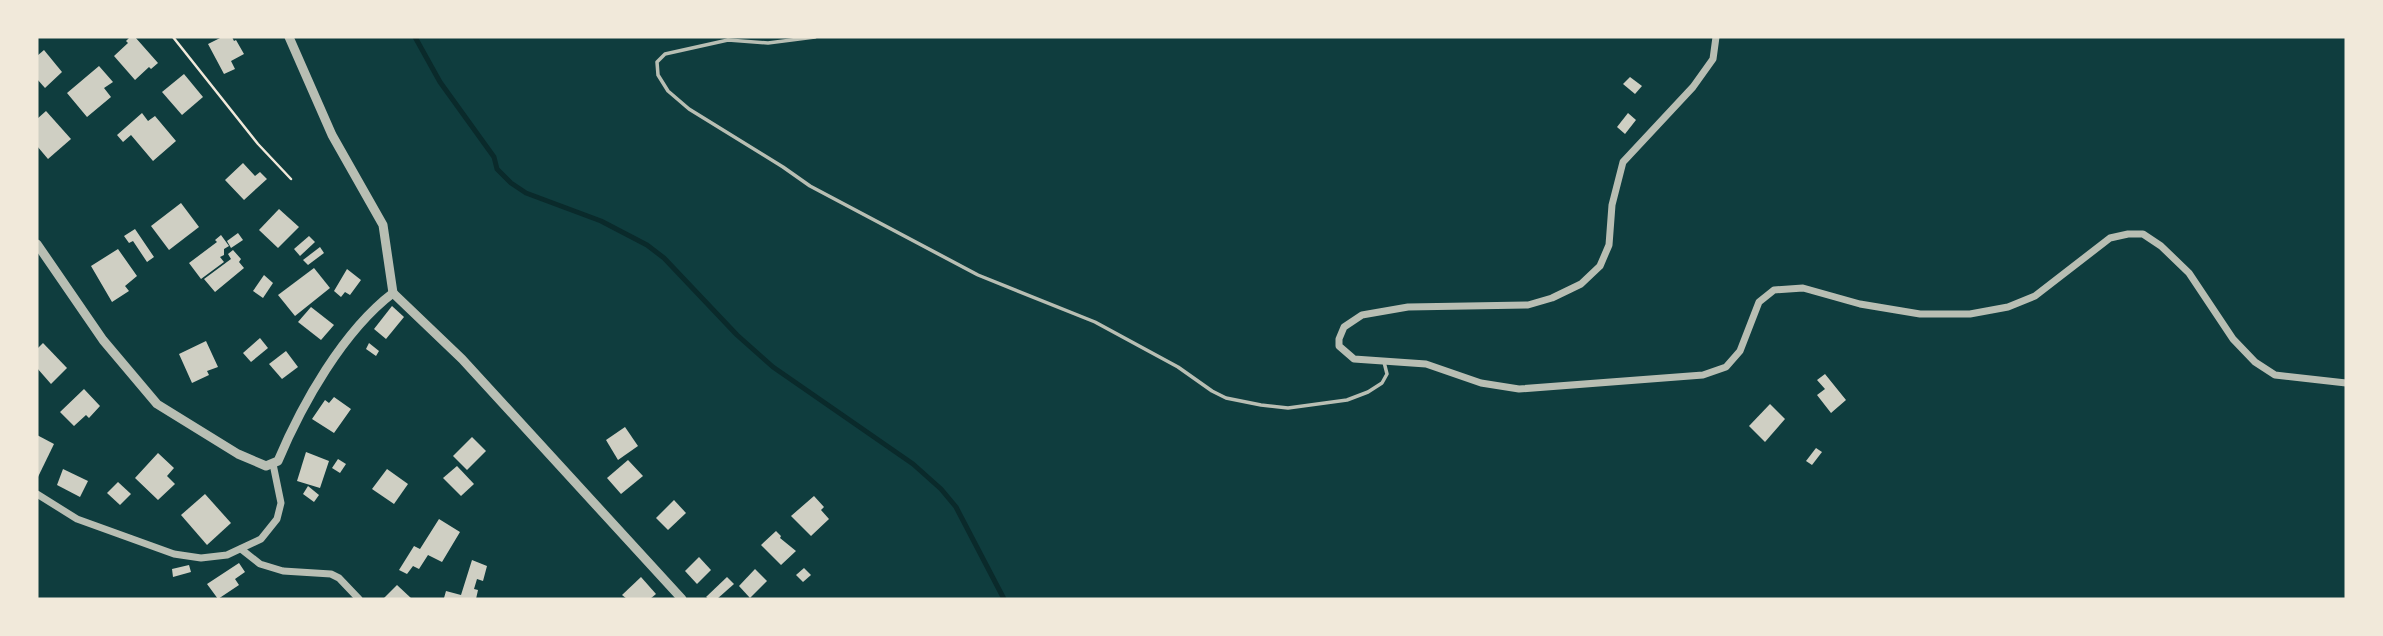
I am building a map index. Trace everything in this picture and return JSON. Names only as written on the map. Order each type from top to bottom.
[{"type":"street","points":[[289,37],[332,135],[383,225],[393,293],[461,359],[682,599]]},
{"type":"street","points":[[1716,37],[1713,59],[1693,87],[1623,163],[1612,205],[1609,245],[1600,266],[1581,284],[1552,298],[1528,305],[1408,307],[1362,315],[1344,327],[1339,346],[1354,359],[1426,364],[1481,383],[1519,389],[1703,375],[1726,367],[1740,351],[1759,302],[1774,290],[1803,288],[1860,304],[1920,314],[1970,314],[2008,307],[2035,296],[2110,238],[2143,234],[2189,273],[2233,339],[2255,362],[2275,375],[2346,383]]},
{"type":"street","points":[[37,244],[103,340],[157,404],[252,462],[266,466],[278,461],[295,419],[340,351],[376,307],[393,293]]},
{"type":"street","points":[[37,494],[77,519],[174,554],[201,558],[227,555],[261,539],[277,519],[281,503],[273,464]]},
{"type":"street","points":[[241,550],[260,564],[283,571],[331,574],[339,578],[359,599]]},
{"type":"lane","points":[[815,37],[768,43],[728,40],[682,48],[665,54],[657,62],[658,75],[668,91],[689,108],[810,186],[978,275],[1096,322],[1178,367],[1226,398],[1288,408],[1347,400],[1382,383],[1387,374],[1384,362]]},
{"type":"path","points":[[173,37],[258,144],[291,179]]},
{"type":"building","points":[[135,37],[158,63],[151,69],[149,67],[135,80],[114,56],[128,43],[126,41]]},
{"type":"building","points":[[222,37],[236,40],[244,54],[231,61],[235,69],[224,74],[208,44]]},
{"type":"building","points":[[44,50],[62,72],[45,88],[37,79],[37,56]]},
{"type":"building","points":[[99,66],[113,82],[104,88],[111,97],[87,117],[67,93]]},
{"type":"building","points":[[184,74],[203,97],[182,115],[162,92]]},
{"type":"building","points":[[1630,77],[1642,86],[1635,94],[1623,84]]},
{"type":"building","points":[[46,111],[71,139],[48,159],[37,146],[37,119]]},
{"type":"building","points":[[142,113],[148,121],[155,116],[176,141],[153,161],[131,135],[123,142],[117,135]]},
{"type":"building","points":[[1628,113],[1636,120],[1625,134],[1617,127]]},
{"type":"building","points":[[243,163],[255,176],[260,172],[267,179],[244,200],[225,180]]},
{"type":"building","points":[[181,203],[199,227],[169,250],[151,226]]},
{"type":"building","points":[[279,209],[299,227],[278,248],[259,230]]},
{"type":"building","points":[[135,229],[154,257],[147,262],[133,241],[129,243],[124,236]]},
{"type":"building","points":[[238,233],[243,240],[231,248],[227,241]]},
{"type":"building","points":[[221,235],[229,246],[220,257],[224,262],[201,279],[189,263],[217,242],[215,240]]},
{"type":"building","points":[[309,236],[315,242],[300,256],[294,249]]},
{"type":"building","points":[[320,247],[324,253],[308,265],[303,260]]},
{"type":"building","points":[[118,249],[137,276],[125,286],[129,291],[112,302],[91,266]]},
{"type":"building","points":[[233,250],[241,259],[239,262],[244,268],[215,292],[204,279],[231,259],[228,254]]},
{"type":"building","points":[[314,268],[330,288],[295,316],[278,295]]},
{"type":"building","points":[[347,269],[361,280],[350,295],[345,292],[341,297],[334,291]]},
{"type":"building","points":[[264,275],[273,283],[263,298],[253,291]]},
{"type":"building","points":[[392,306],[404,317],[386,339],[374,329]]},
{"type":"building","points":[[311,307],[334,325],[321,340],[298,322]]},
{"type":"building","points":[[260,338],[268,348],[251,362],[243,353]]},
{"type":"building","points":[[206,341],[218,367],[207,371],[209,375],[192,383],[179,354]]},
{"type":"building","points":[[43,343],[67,368],[51,384],[37,368],[37,349]]},
{"type":"building","points":[[369,343],[379,351],[376,356],[366,349]]},
{"type":"building","points":[[286,351],[298,367],[282,379],[269,364]]},
{"type":"building","points":[[1825,374],[1846,400],[1831,413],[1817,395],[1825,389],[1817,380]]},
{"type":"building","points":[[84,389],[100,406],[89,418],[86,415],[74,426],[60,412]]},
{"type":"building","points":[[334,397],[351,409],[334,433],[312,419],[325,400],[329,403]]},
{"type":"building","points":[[1770,404],[1785,419],[1765,442],[1749,426]]},
{"type":"building","points":[[625,427],[638,446],[618,460],[606,440]]},
{"type":"building","points":[[37,435],[54,444],[37,479]]},
{"type":"building","points":[[472,437],[486,451],[467,470],[453,456]]},
{"type":"building","points":[[1816,448],[1822,452],[1812,465],[1806,461]]},
{"type":"building","points":[[306,452],[329,461],[320,488],[297,481]]},
{"type":"building","points":[[158,453],[174,468],[167,476],[175,484],[158,500],[135,478]]},
{"type":"building","points":[[338,459],[346,464],[340,473],[332,468]]},
{"type":"building","points":[[628,460],[643,476],[621,494],[607,478]]},
{"type":"building","points":[[457,466],[474,484],[461,496],[443,478]]},
{"type":"building","points":[[63,469],[88,481],[80,497],[57,485]]},
{"type":"building","points":[[387,469],[408,484],[394,504],[372,489]]},
{"type":"building","points":[[118,482],[131,494],[120,505],[107,493]]},
{"type":"building","points":[[308,486],[319,495],[314,502],[303,494]]},
{"type":"building","points":[[205,494],[231,523],[207,545],[181,515]]},
{"type":"building","points":[[814,496],[824,507],[821,510],[829,519],[811,536],[791,516]]},
{"type":"building","points":[[674,500],[686,513],[668,530],[656,518]]},
{"type":"building","points":[[439,519],[460,532],[442,562],[428,555],[419,569],[413,566],[407,574],[399,570],[414,546],[420,549]]},
{"type":"building","points":[[776,531],[780,538],[796,551],[781,565],[761,545]]},
{"type":"building","points":[[699,557],[711,570],[697,584],[685,571]]},
{"type":"building","points":[[472,560],[487,566],[483,581],[477,579],[474,589],[478,590],[476,599],[444,598],[446,591],[461,595]]},
{"type":"building","points":[[239,563],[245,572],[235,579],[239,585],[218,599],[207,584]]},
{"type":"building","points":[[189,565],[191,572],[173,577],[172,569]]},
{"type":"building","points":[[804,568],[811,575],[803,582],[796,575]]},
{"type":"building","points":[[755,569],[767,581],[750,598],[739,586]]},
{"type":"building","points":[[641,577],[656,594],[650,599],[627,599],[622,595]]},
{"type":"building","points":[[727,577],[734,584],[717,599],[706,597]]},
{"type":"building","points":[[397,585],[412,599],[383,599]]},
{"type":"waterway","points":[[415,37],[440,82],[494,157],[497,169],[511,183],[526,193],[601,221],[647,245],[664,258],[737,335],[773,367],[913,464],[941,489],[956,507],[1004,599]]}]
